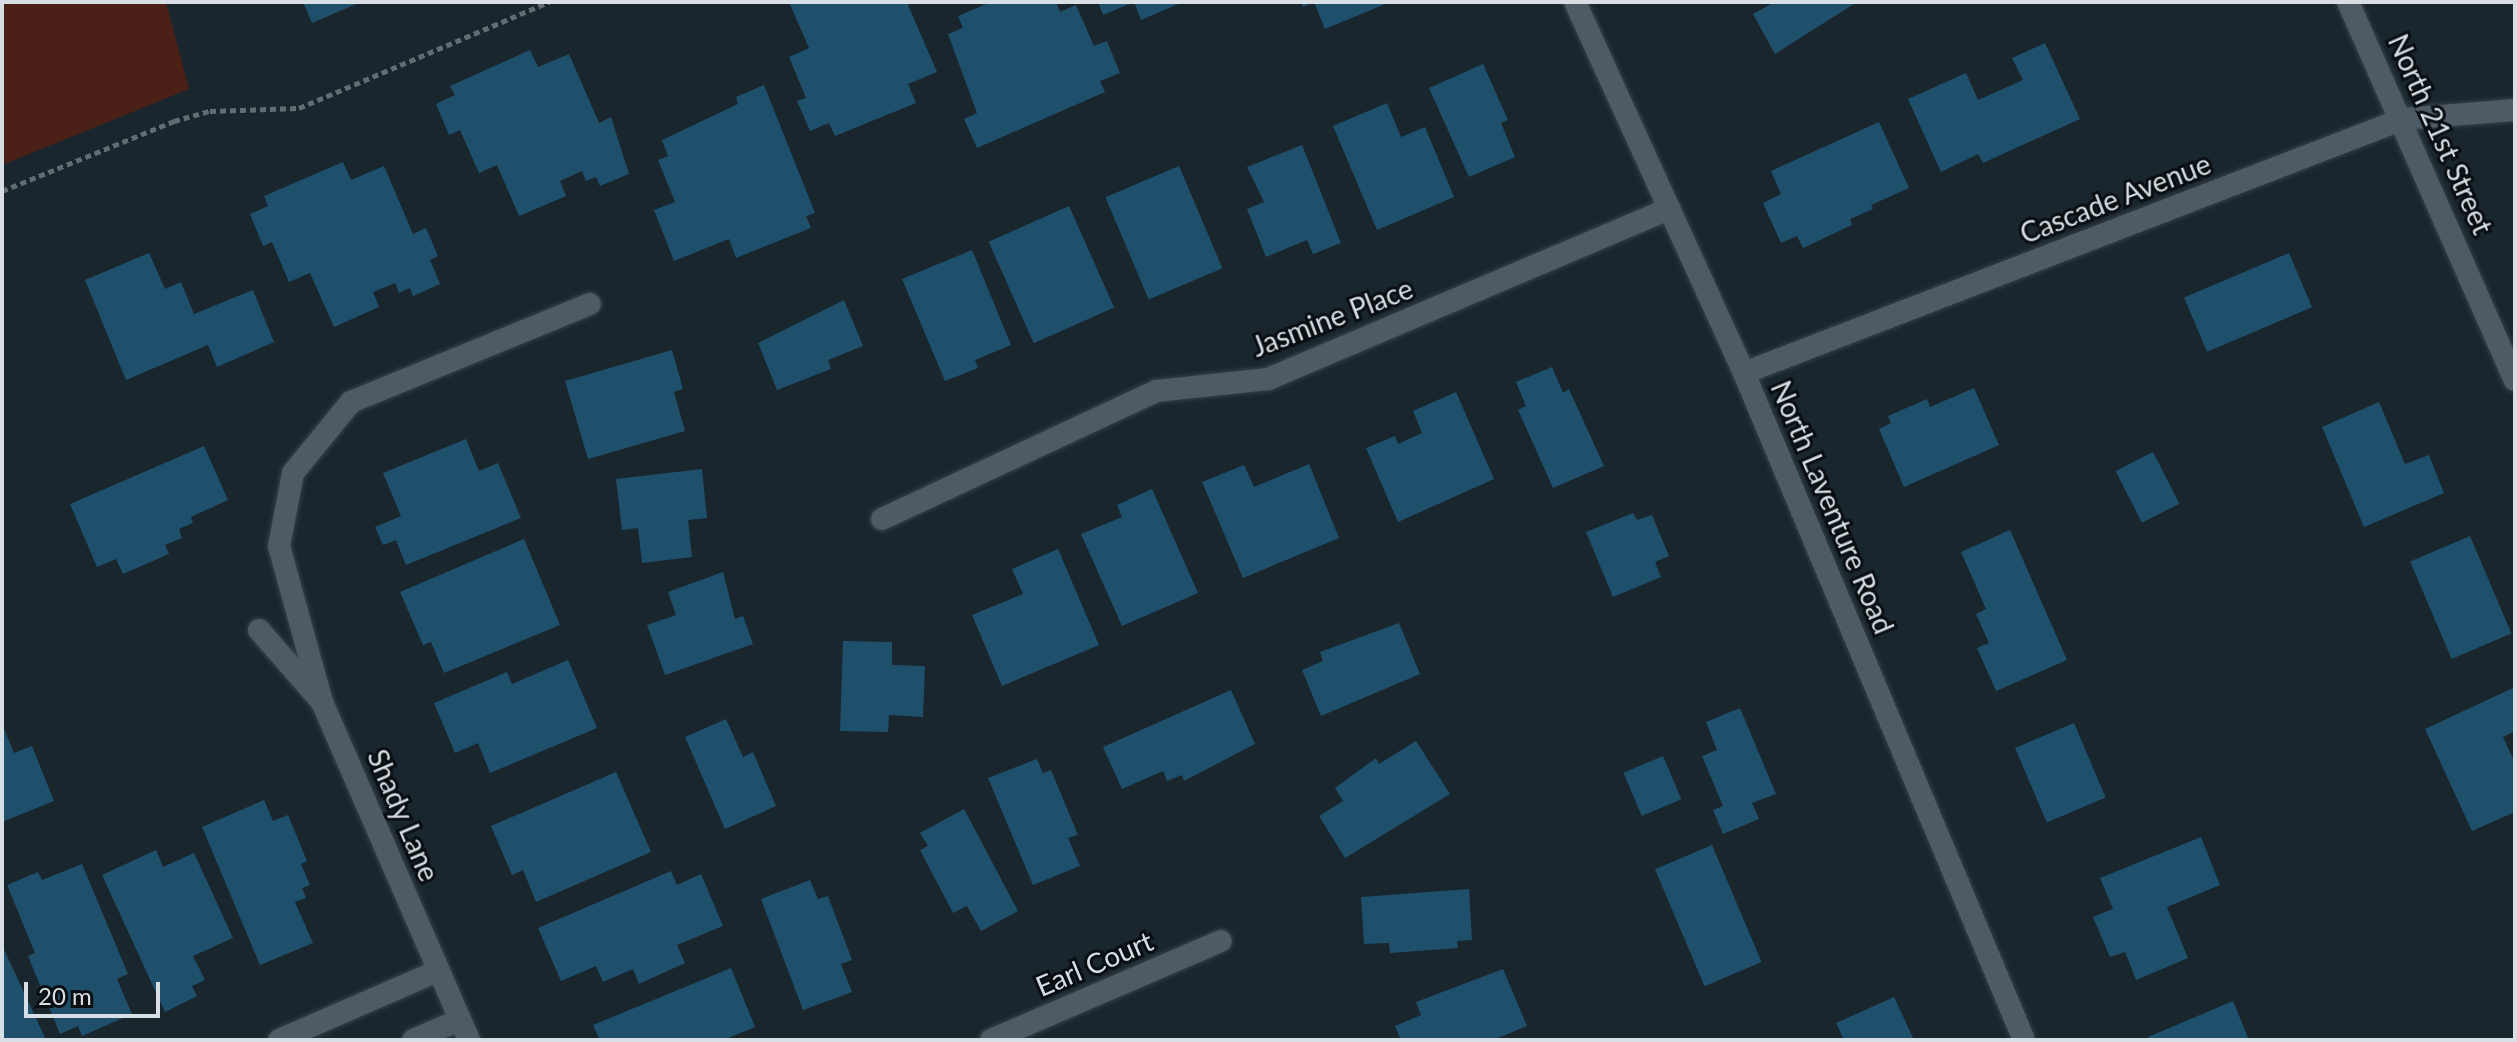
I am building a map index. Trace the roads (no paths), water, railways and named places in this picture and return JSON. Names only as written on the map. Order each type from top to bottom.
[{"type":"street","name":"North Laventure Road","points":[[1575,2],[1744,373],[2024,1040]]},
{"type":"street","name":"North 21st Street","points":[[2348,2],[2403,119],[2515,380]]},
{"type":"street","name":"Cascade Avenue","points":[[1744,373],[2403,119],[2515,110]]},
{"type":"street","name":"Jasmine Place","points":[[882,519],[1157,391],[1268,379],[1669,209]]},
{"type":"street","points":[[322,702],[279,546],[293,473],[351,402],[590,304]]},
{"type":"street","name":"Shady Lane","points":[[259,630],[322,702],[464,1030]]},
{"type":"street","name":"Earl Court","points":[[991,1040],[1221,941]]},
{"type":"street","points":[[279,1040],[438,971]]},
{"type":"street","points":[[413,1040],[464,1030]]}]
